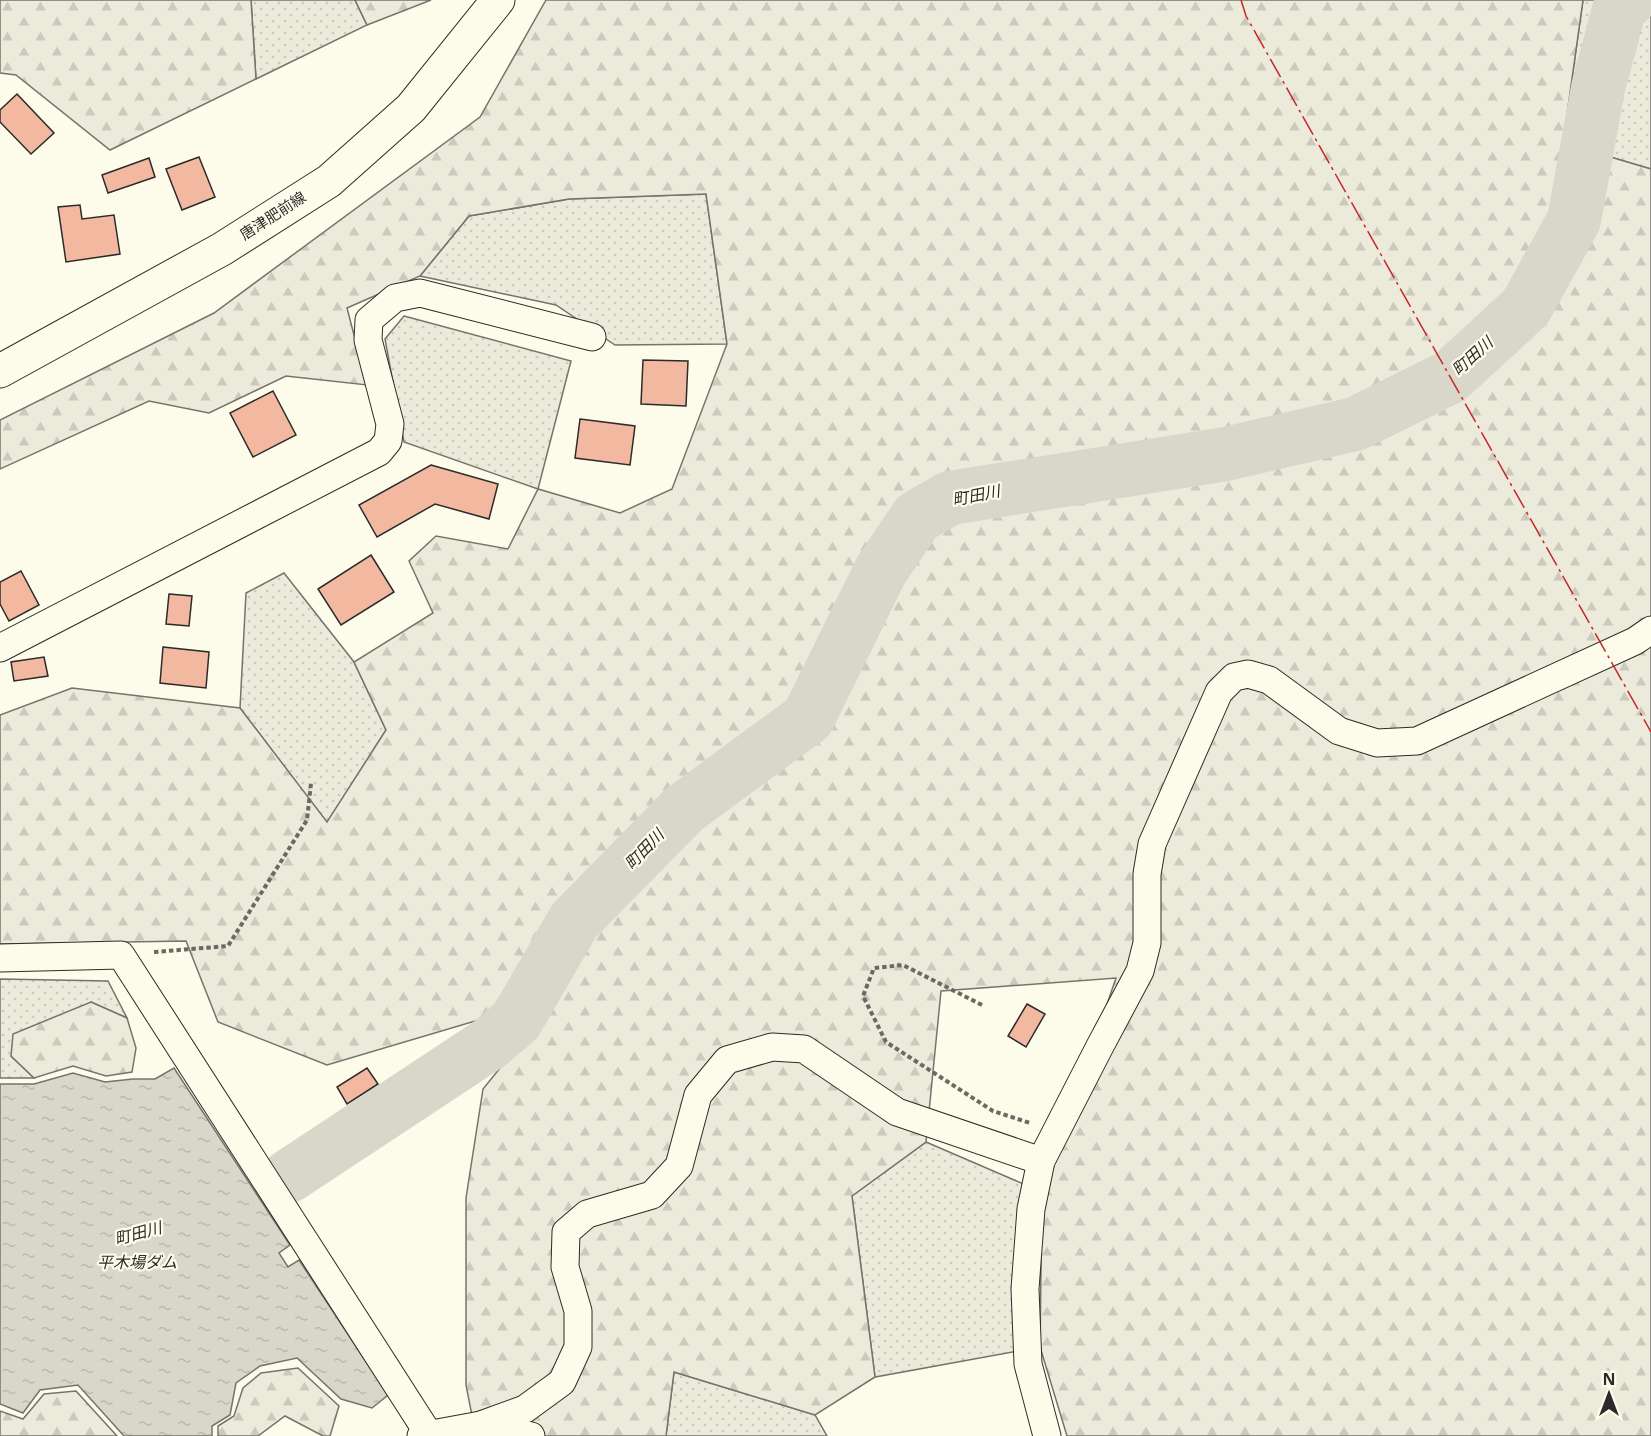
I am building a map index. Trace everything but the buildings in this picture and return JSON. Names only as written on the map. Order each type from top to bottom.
[{"type":"main road","name":"唐津肥前線","points":[[0,371],[222,249],[329,181],[411,108],[498,0]]},
{"type":"street","points":[[0,648],[379,452],[388,441],[390,424],[368,340],[369,320],[394,298],[420,293],[592,337]]},
{"type":"street","points":[[1047,1436],[1028,1364],[1025,1289],[1031,1209],[1041,1161],[1140,971],[1147,943],[1147,874],[1152,844],[1219,692],[1234,677],[1248,674],[1269,680],[1339,731],[1377,743],[1417,741],[1635,641],[1651,630]]},
{"type":"street","points":[[0,958],[122,955],[424,1435],[481,1425],[525,1409],[562,1382],[578,1347],[578,1311],[565,1267],[566,1232],[587,1214],[652,1195],[679,1166],[698,1095],[727,1060],[772,1047],[804,1048],[897,1112],[1041,1161]]},
{"type":"street","points":[[481,1425],[531,1436]]},
{"type":"path","points":[[122,955],[228,946],[307,820],[311,783]]},
{"type":"path","points":[[982,1005],[903,965],[874,968],[863,996],[886,1042],[993,1111],[1056,1132]]},
{"type":"green space","points":[[0,0],[251,0],[256,79],[110,150],[16,75],[0,73]]},
{"type":"green space","points":[[251,0],[355,0],[367,25],[256,79]]},
{"type":"green space","points":[[355,0],[431,0],[367,25]]},
{"type":"green space","points":[[546,0],[1583,0],[1563,143],[1651,169],[1651,1436],[1067,1436],[1040,1347],[1042,1192],[1116,978],[941,991],[926,1142],[852,1196],[875,1377],[815,1415],[674,1372],[666,1436],[476,1436],[466,1385],[466,1198],[483,1089],[526,1036],[492,1016],[327,1065],[218,1022],[186,941],[0,944],[0,715],[72,688],[240,708],[327,822],[386,730],[354,662],[433,613],[409,561],[436,536],[508,549],[538,489],[620,513],[672,489],[727,344],[706,194],[569,199],[469,216],[420,276],[347,308],[367,385],[286,376],[209,413],[149,401],[0,469],[0,420],[214,313],[480,117]]},
{"type":"green space","points":[[1583,0],[1651,0],[1651,169],[1563,143]]},
{"type":"green space","points":[[706,194],[727,344],[615,345],[556,305],[420,276],[469,216],[569,199]]},
{"type":"green space","points":[[404,316],[571,361],[538,489],[404,442],[385,339]]},
{"type":"green space","points":[[284,573],[354,662],[386,730],[327,823],[240,708],[246,593]]},
{"type":"green space","points":[[0,979],[108,981],[127,1018],[91,1002],[11,1056],[34,1078],[0,1078]]},
{"type":"green space","points":[[91,1002],[127,1018],[136,1048],[132,1072],[106,1076],[73,1066],[34,1078],[11,1056],[13,1034]]},
{"type":"green space","points":[[926,1142],[1042,1192],[1040,1347],[875,1377],[852,1196]]},
{"type":"green space","points":[[298,1368],[339,1406],[330,1436],[323,1436],[285,1416],[258,1436],[218,1436],[218,1426],[234,1416],[243,1388],[261,1373]]},
{"type":"green space","points":[[674,1372],[815,1415],[827,1436],[666,1436]]},
{"type":"green space","points":[[76,1391],[117,1436],[0,1436],[0,1411],[23,1419],[44,1394]]},
{"type":"water","name":"平木場ダム","points":[[174,1068],[290,1245],[279,1253],[288,1267],[299,1260],[388,1395],[372,1408],[341,1399],[297,1358],[260,1366],[236,1383],[230,1415],[212,1426],[212,1436],[124,1436],[78,1385],[40,1390],[23,1413],[0,1404],[0,1084],[34,1084],[73,1073],[105,1082],[155,1079]]},
{"type":"waterway","name":"町田川","points":[[289,1176],[489,1044],[516,1021],[574,921],[684,809],[808,718],[881,570],[917,517],[950,498],[1226,454],[1355,424],[1450,377],[1526,307],[1574,220],[1598,88],[1619,10],[1629,0]]},
{"type":"power","points":[[1241,0],[1246,16],[1651,732]]}]
